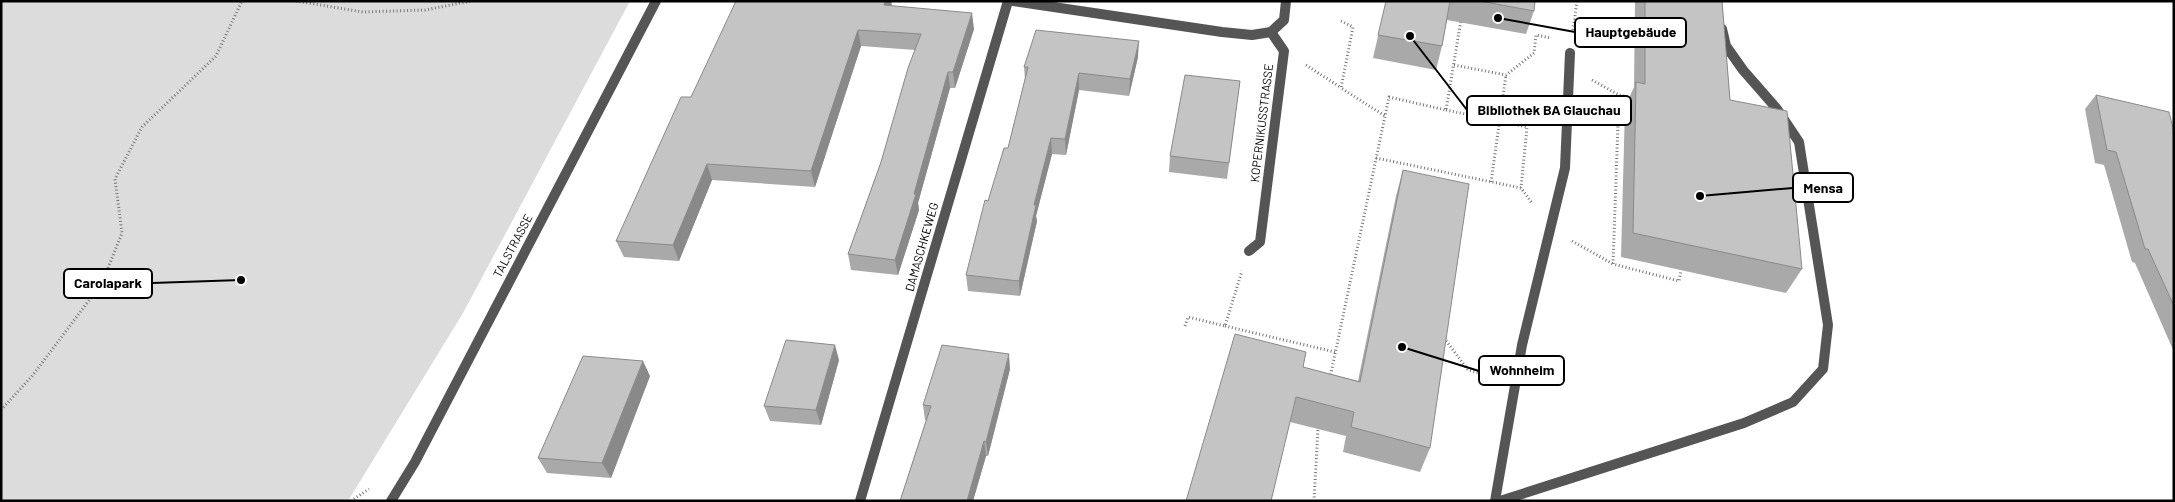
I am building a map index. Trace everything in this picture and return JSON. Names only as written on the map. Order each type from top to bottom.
[{"type":"street","name":"TALSTRASSE","points":[[391,501],[415,462],[656,1]]},
{"type":"street","name":"DAMASCHKEWEG","points":[[860,501],[1008,1]]},
{"type":"street","points":[[1013,1],[1252,35],[1271,32],[1284,20],[1286,1]]},
{"type":"street","points":[[1500,501],[1744,423],[1793,402],[1823,369],[1828,325],[1800,142],[1777,109],[1743,70],[1726,46],[1720,15]]},
{"type":"street","name":"KOPERNIKUSSTRASSE","points":[[1249,251],[1260,242],[1284,51],[1271,32]]},
{"type":"street","points":[[1495,501],[1522,345],[1565,168],[1570,53]]},
{"type":"path","points":[[1,410],[33,375],[102,283],[122,233],[115,179],[142,127],[216,56],[242,1]]},
{"type":"path","points":[[296,1],[363,12],[426,10],[471,1]]},
{"type":"path","points":[[1570,53],[1577,1]]},
{"type":"path","points":[[1446,110],[1461,16]]},
{"type":"path","points":[[1340,21],[1353,28],[1341,88]]},
{"type":"path","points":[[1491,182],[1506,75],[1534,53],[1535,41]]},
{"type":"path","points":[[1454,65],[1506,75]]},
{"type":"path","points":[[1321,74],[1385,116]]},
{"type":"path","points":[[1613,264],[1619,95],[1637,98]]},
{"type":"path","points":[[1328,387],[1335,352],[1376,158],[1389,97],[1527,127],[1521,188],[1376,158]]},
{"type":"path","points":[[1551,228],[1613,264],[1679,281],[1681,270]]},
{"type":"path","points":[[1225,326],[1249,251]]},
{"type":"path","points":[[1185,326],[1188,317],[1335,352]]},
{"type":"path","points":[[1441,334],[1468,370],[1516,383]]},
{"type":"path","points":[[1314,501],[1318,429]]},
{"type":"shaded area","points":[[1,1],[630,1],[463,313],[348,501],[1,501]]},
{"type":"building","points":[[736,1],[885,1],[884,5],[972,13],[953,72],[948,72],[914,194],[916,194],[895,260],[848,254],[881,162],[908,68],[921,34],[858,30],[811,171],[707,164],[673,245],[616,241],[681,97],[691,97]]},
{"type":"building","points":[[1386,1],[1450,1],[1442,46],[1378,35]]},
{"type":"building","points":[[1480,1],[1535,1],[1534,11]]},
{"type":"building","points":[[1645,1],[1722,1],[1730,100],[1787,111],[1802,269],[1633,233],[1636,82],[1645,84]]},
{"type":"building","points":[[1036,30],[1139,41],[1130,79],[1079,73],[1065,139],[1051,138],[1034,205],[1036,205],[1019,281],[966,275],[985,200],[988,201],[1004,148],[1008,148],[1028,67],[1024,67]]},
{"type":"building","points":[[1185,75],[1240,81],[1229,163],[1170,156]]},
{"type":"building","points":[[2096,95],[2169,112],[2174,132],[2174,306],[2148,249],[2145,249],[2116,152],[2107,150]]},
{"type":"building","points":[[1403,170],[1469,184],[1430,448],[1351,427],[1354,412],[1296,397],[1271,501],[1186,501],[1235,334],[1306,352],[1303,367],[1360,382]]},
{"type":"building","points":[[786,340],[835,345],[816,410],[764,406]]},
{"type":"building","points":[[942,345],[1009,354],[986,442],[984,441],[967,501],[900,501],[931,406],[923,405]]},
{"type":"building","points":[[583,356],[643,361],[602,463],[538,458]]},
{"type":"place","name":"Hauptgebäude","points":[[1498,18]]},
{"type":"place","name":"Bibliothek BA Glauchau","points":[[1410,36]]},
{"type":"place","name":"Mensa","points":[[1700,196]]},
{"type":"place","name":"Carolapark","points":[[241,280]]},
{"type":"place","name":"Wohnheim","points":[[1402,347]]}]
